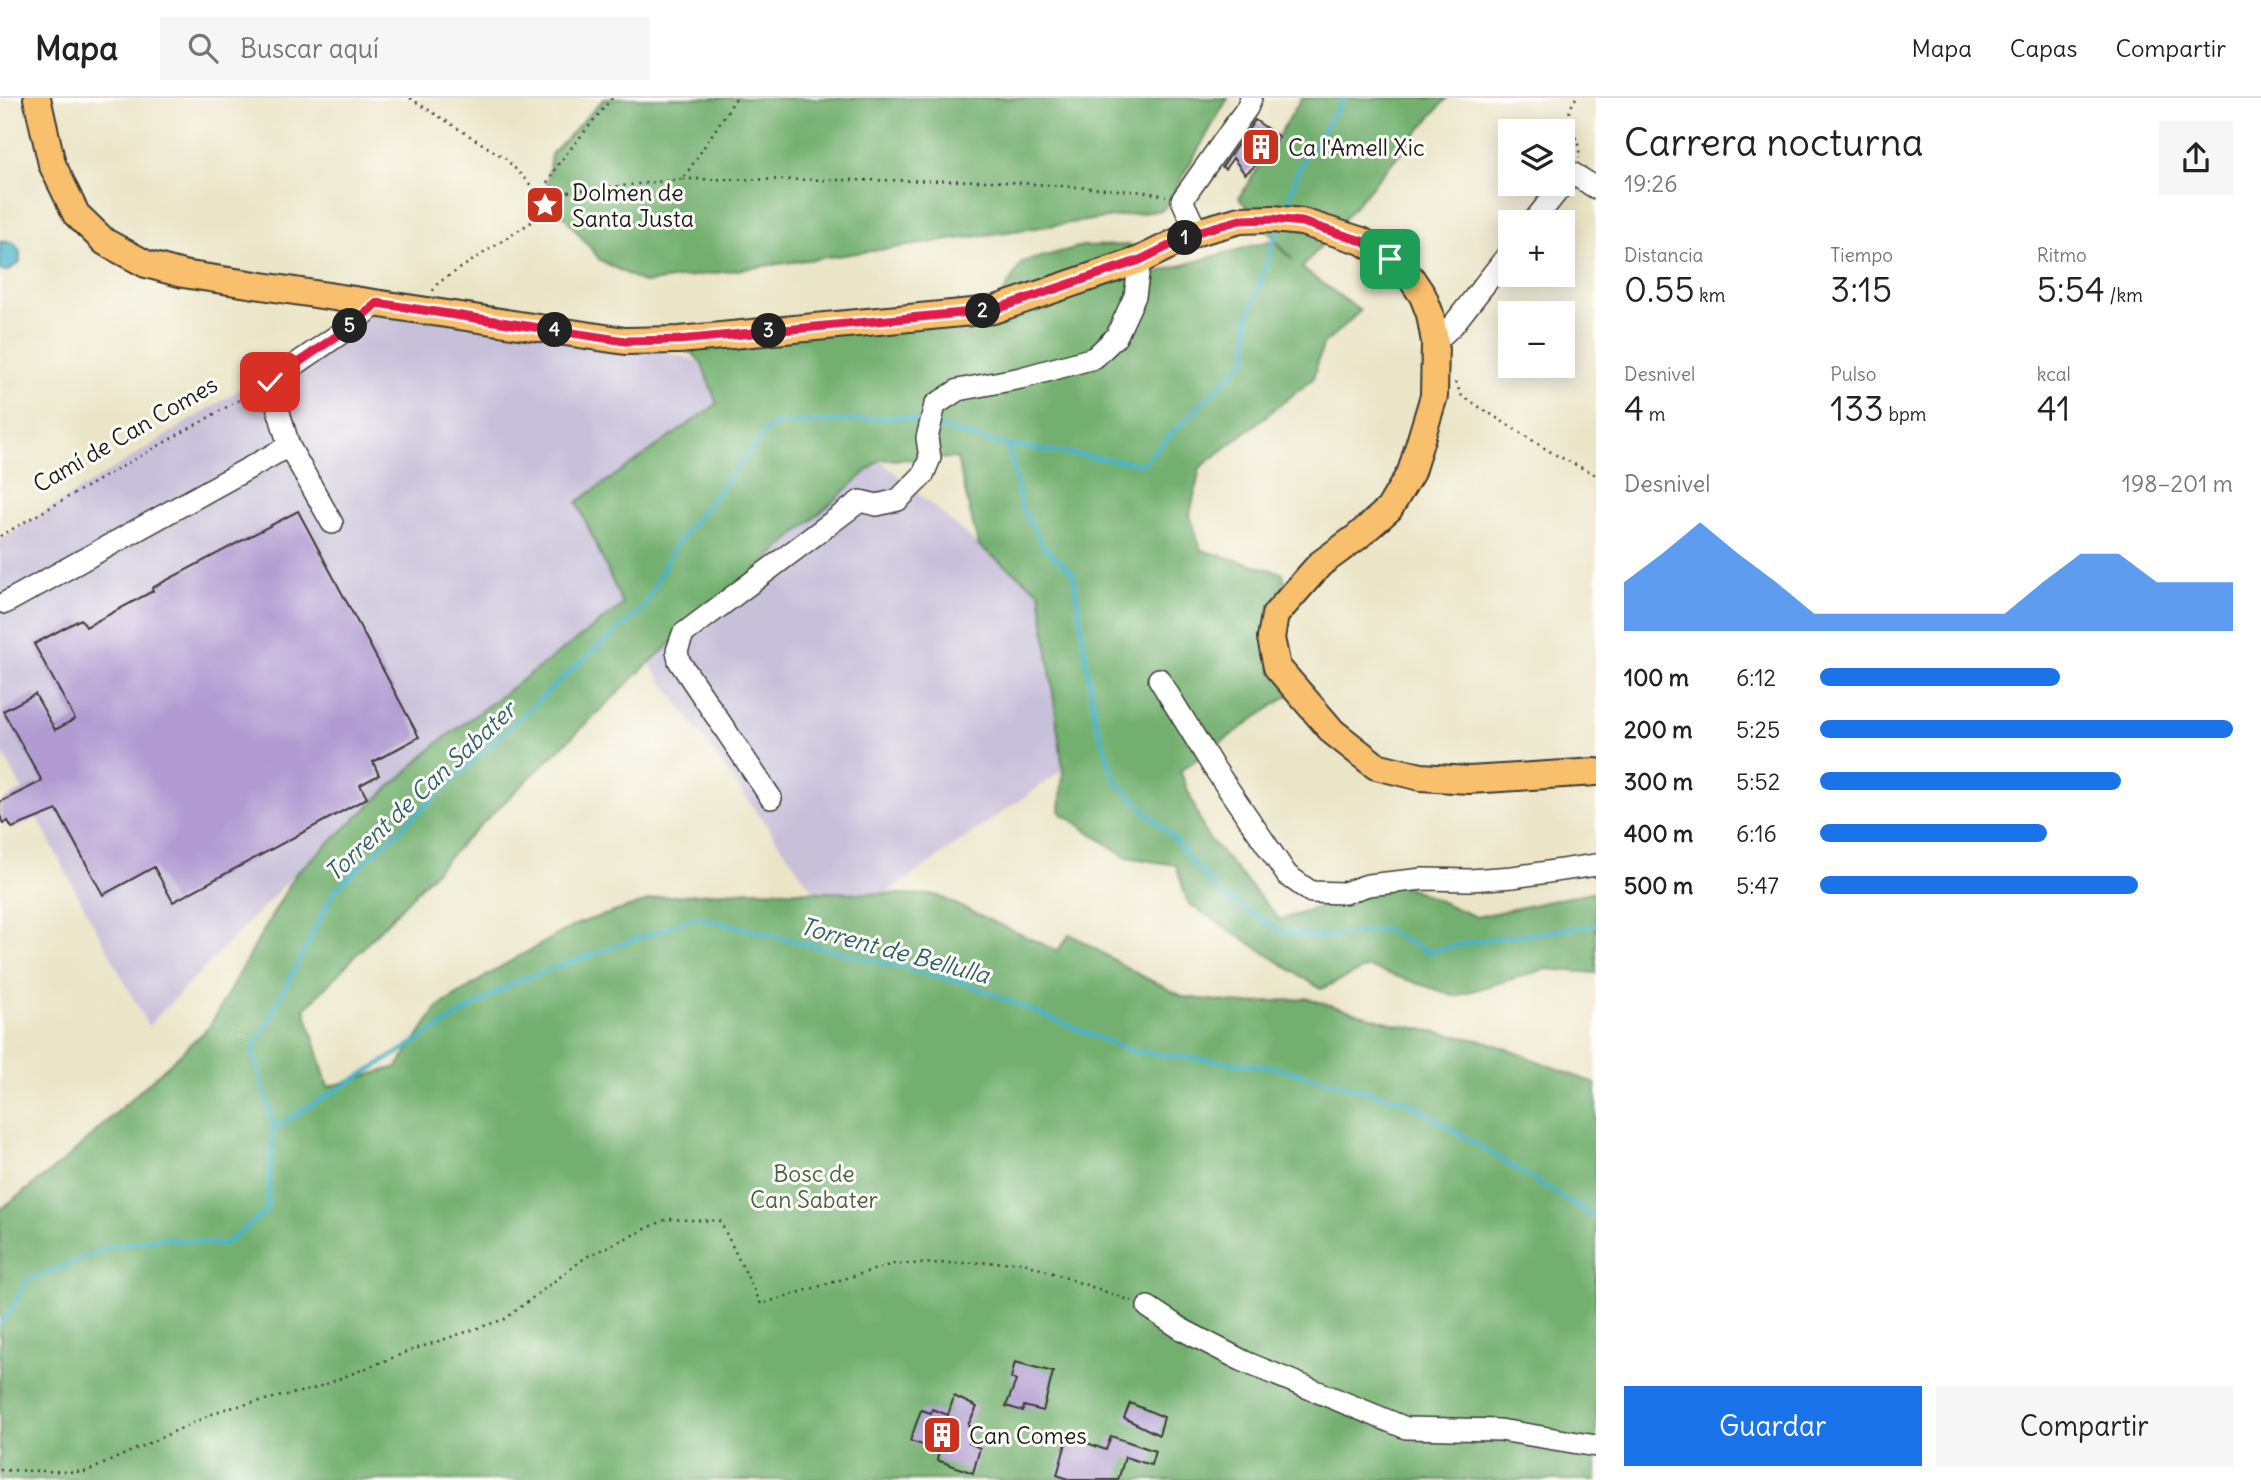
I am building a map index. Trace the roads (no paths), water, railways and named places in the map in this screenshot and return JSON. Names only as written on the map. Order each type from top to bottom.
[{"type":"main road","points":[[37,98],[52,164],[76,214],[105,242],[146,264],[183,274],[625,341],[679,340],[993,310],[1140,260],[1197,232],[1240,220],[1302,222],[1362,241],[1390,259],[1411,278],[1423,296],[1430,314],[1435,342],[1434,396],[1410,472],[1389,509],[1320,564],[1275,615],[1271,638],[1278,667],[1333,732],[1376,766],[1421,777],[1469,780],[1596,772]]},
{"type":"street","points":[[1197,232],[1182,200],[1251,98]]},
{"type":"street","points":[[1543,210],[1572,173],[1596,188]]},
{"type":"street","points":[[771,798],[679,661],[678,643],[683,634],[860,500],[877,505],[898,500],[923,475],[930,458],[927,438],[935,405],[958,390],[1021,378],[1094,358],[1116,337],[1121,327],[1135,296],[1140,260]]},
{"type":"street","points":[[1435,342],[1454,325],[1498,268]]},
{"type":"street","points":[[332,523],[289,446],[270,382],[347,329],[377,303]]},
{"type":"street","points":[[5,603],[289,446]]},
{"type":"street","points":[[1159,679],[1287,875],[1311,892],[1344,893],[1368,885],[1423,878],[1470,880],[1513,877],[1596,865]]},
{"type":"street","points":[[1148,1307],[1183,1330],[1245,1362],[1406,1428],[1500,1430],[1596,1446]]},
{"type":"water","points":[[0,241],[14,243],[20,251],[20,262],[8,271],[0,270]]},
{"type":"waterway","points":[[1285,211],[1300,166],[1344,98]]},
{"type":"waterway","points":[[934,426],[998,444],[1142,464],[1248,357],[1248,317],[1278,229]]},
{"type":"waterway","name":"Torrent de Can Sabater","points":[[0,1324],[27,1281],[110,1247],[161,1238],[224,1245],[267,1211],[274,1128],[253,1051],[335,890],[577,665],[642,610],[675,546],[771,425],[903,417],[923,423]]},
{"type":"waterway","points":[[1009,446],[1021,506],[1044,547],[1073,573],[1095,717],[1115,780],[1174,839],[1220,894],[1283,932],[1328,937],[1385,929],[1428,952],[1472,942],[1596,925]]},
{"type":"waterway","name":"Torrent de Bellulla","points":[[274,1128],[513,983],[697,917],[965,983],[1131,1051],[1278,1068],[1408,1102],[1596,1218]]},
{"type":"place","name":"Ca l'Amell Xic","points":[[1261,147]]},
{"type":"place","name":"Dolmen de Santa Justa","points":[[545,205]]},
{"type":"place","name":"Can Comes","points":[[942,1435]]},
{"type":"park label","name":"Bosc de Can Sabater","points":[[814,1186]]}]
